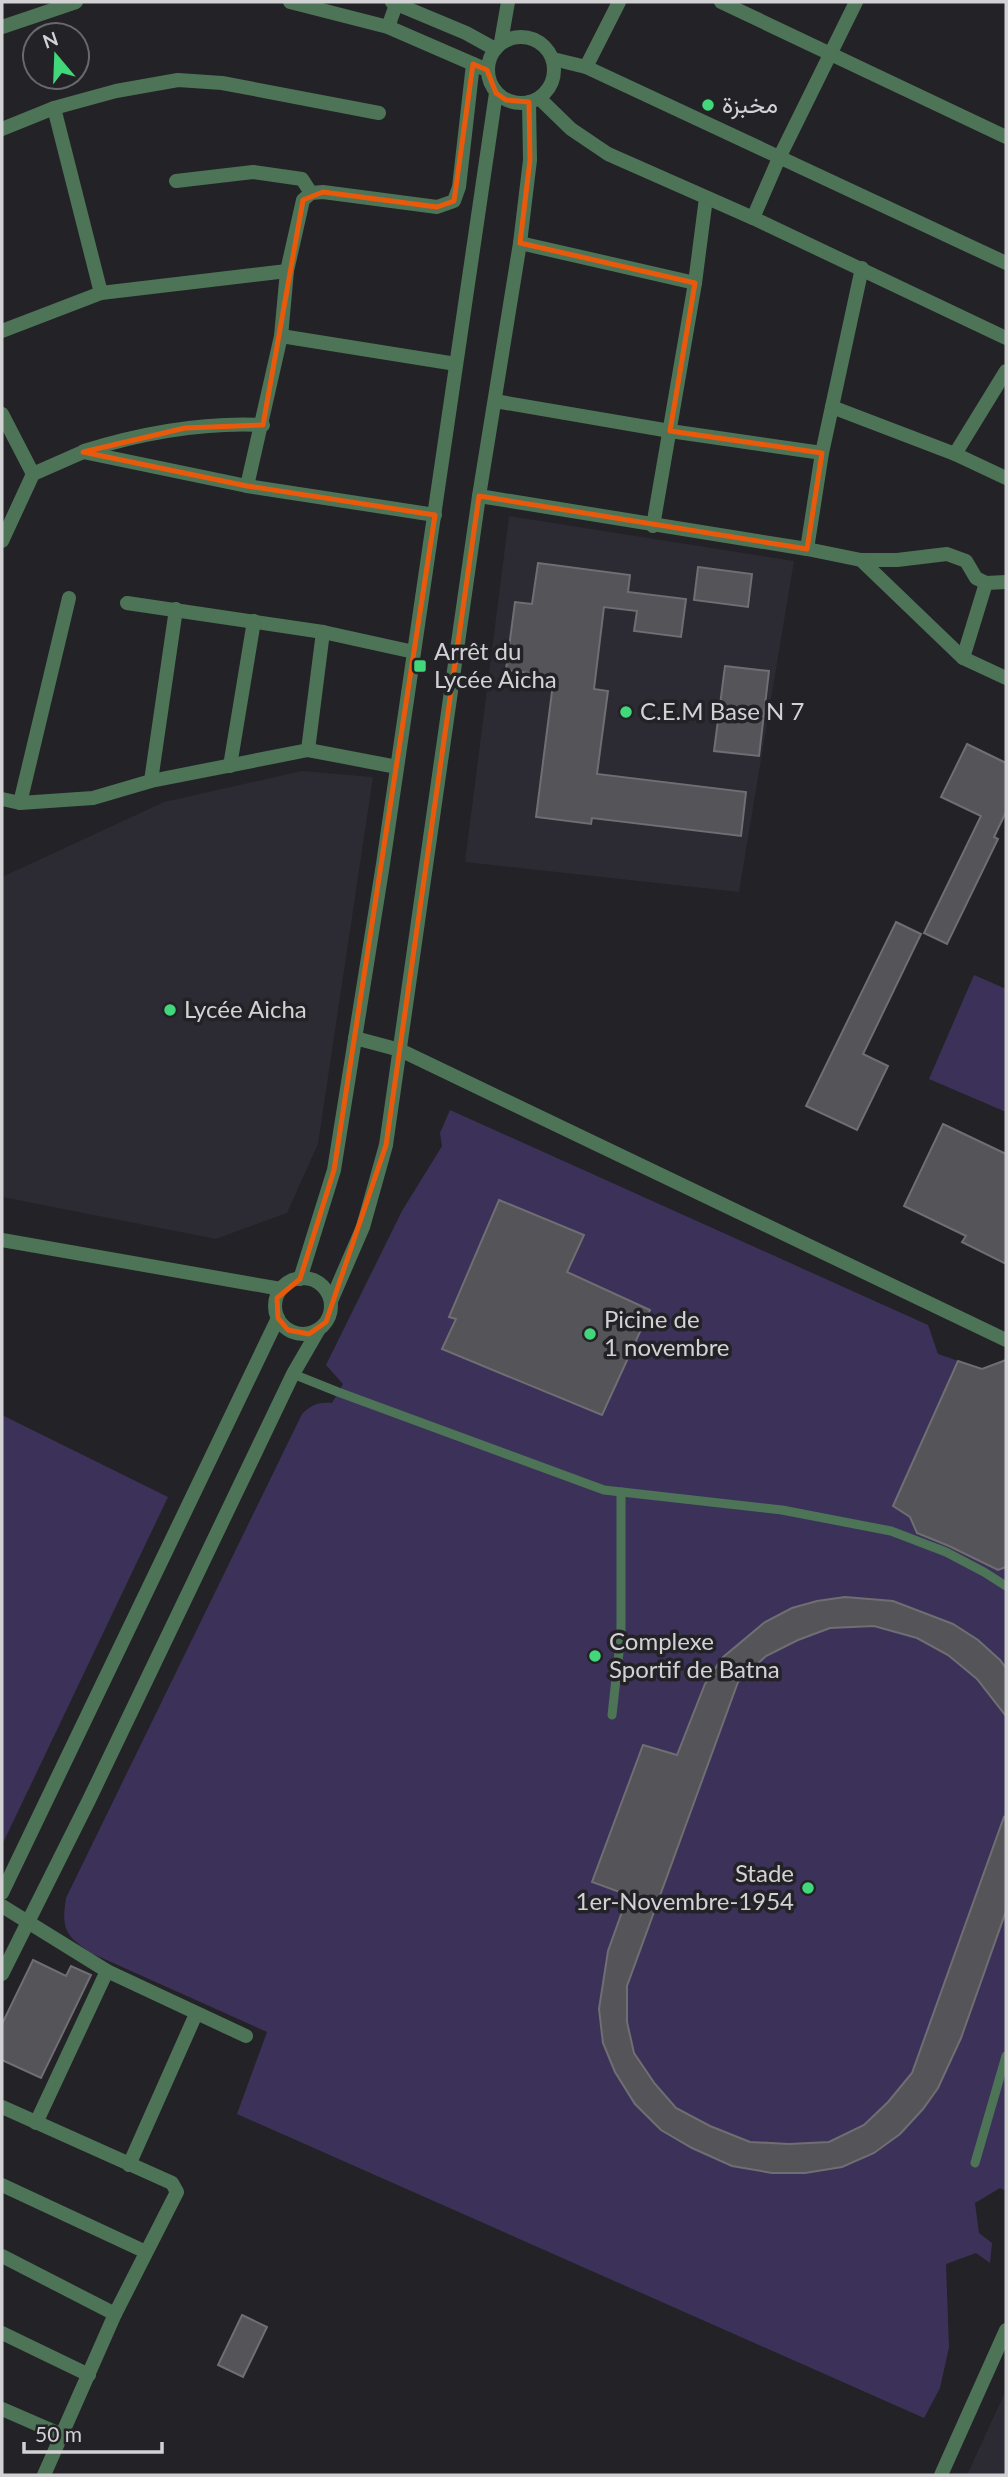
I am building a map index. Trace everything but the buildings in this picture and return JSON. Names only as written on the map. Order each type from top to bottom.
[{"type":"street","points":[[2,27],[76,2]]},
{"type":"street","points":[[290,2],[388,27],[487,70]]},
{"type":"street","points":[[388,27],[395,2],[498,46]]},
{"type":"street","points":[[498,46],[513,37],[525,37],[537,41],[547,49],[553,60],[554,70],[547,90],[534,100],[517,103],[496,93],[489,82],[489,59],[498,46],[508,2]]},
{"type":"street","points":[[586,67],[619,2]]},
{"type":"street","points":[[721,2],[1006,137]]},
{"type":"street","points":[[753,218],[779,158],[856,2]]},
{"type":"street","points":[[553,60],[586,67],[1006,262]]},
{"type":"street","points":[[247,486],[263,425],[281,336],[287,271],[303,200],[311,194],[323,192],[437,207],[454,201],[459,187],[472,64]]},
{"type":"street","points":[[2,129],[54,108],[116,90],[178,80],[222,83],[379,113]]},
{"type":"street","points":[[300,1279],[334,1170],[435,515],[496,93]]},
{"type":"street","points":[[534,100],[608,154],[862,268],[1006,338]]},
{"type":"street","points":[[2,1974],[293,1374],[330,1313],[331,1301],[363,1227],[386,1145],[479,496],[520,243],[534,100]]},
{"type":"street","points":[[54,108],[101,293]]},
{"type":"street","points":[[176,181],[253,172],[302,178],[311,194]]},
{"type":"street","points":[[653,526],[695,283],[706,198]]},
{"type":"street","points":[[520,243],[695,283]]},
{"type":"street","points":[[807,549],[822,453],[862,268]]},
{"type":"street","points":[[2,331],[101,293],[287,271]]},
{"type":"street","points":[[281,336],[456,364]]},
{"type":"street","points":[[955,454],[1006,371]]},
{"type":"street","points":[[495,401],[670,431],[822,453]]},
{"type":"street","points":[[832,407],[955,454],[1006,478]]},
{"type":"street","points":[[2,414],[33,474]]},
{"type":"street","points":[[2,541],[33,474],[83,452],[121,440],[185,428],[233,424],[263,425]]},
{"type":"street","points":[[83,452],[247,486],[435,515]]},
{"type":"street","points":[[479,496],[861,560],[897,560],[947,554],[965,561],[975,578],[986,583],[1006,582]]},
{"type":"street","points":[[861,560],[963,658],[1006,678]]},
{"type":"street","points":[[963,658],[986,583]]},
{"type":"street","points":[[20,803],[69,598]]},
{"type":"street","points":[[127,603],[323,632],[414,652]]},
{"type":"street","points":[[151,781],[176,609]]},
{"type":"street","points":[[230,766],[254,621]]},
{"type":"street","points":[[308,750],[323,632]]},
{"type":"street","points":[[2,799],[20,803],[93,798],[151,781],[308,750],[397,767]]},
{"type":"street","points":[[355,1038],[400,1050],[1005,1339]]},
{"type":"street","points":[[2,1240],[281,1289]]},
{"type":"street","points":[[319,1329],[309,1334],[288,1330],[278,1318],[276,1298],[288,1283],[300,1279],[313,1280],[321,1285],[331,1301]]},
{"type":"street","points":[[2,1893],[278,1318]]},
{"type":"street","points":[[2,1906],[107,1971],[246,2036]]},
{"type":"street","points":[[36,2123],[107,1971]]},
{"type":"street","points":[[130,2165],[197,2014]]},
{"type":"street","points":[[2,2107],[172,2183],[177,2192],[116,2314],[44,2475]]},
{"type":"street","points":[[2,2185],[146,2252]]},
{"type":"street","points":[[2,2256],[116,2314]]},
{"type":"street","points":[[941,2475],[1006,2330]]},
{"type":"street","points":[[2,2333],[89,2375]]},
{"type":"street","points":[[2,2409],[62,2435]]},
{"type":"lane","points":[[293,1374],[604,1490],[782,1510],[891,1531],[946,1552],[1006,1586]]},
{"type":"lane","points":[[612,1716],[621,1634],[621,1492]]},
{"type":"lane","points":[[975,2163],[1006,2056]]},
{"type":"highlighted area","points":[[473,64],[487,70],[496,93],[506,100],[529,102],[530,160],[520,243],[695,283],[670,431],[822,453],[807,549],[479,496],[386,1145],[326,1322],[309,1334],[288,1330],[278,1318],[277,1298],[300,1279],[334,1170],[435,515],[247,486],[83,452],[185,428],[263,425],[303,200],[323,192],[437,207],[454,201]]},
{"type":"shaded area","name":"C.E.M Base N 7","points":[[509,516],[794,561],[739,892],[465,862]]},
{"type":"shaded area","name":"Lycée Aicha","points":[[302,771],[373,777],[318,1144],[287,1213],[216,1239],[2,1197],[2,877],[164,802]]},
{"type":"shaded area","points":[[974,975],[1006,989],[1006,1112],[929,1079]]},
{"type":"shaded area","name":"Complexe Sportif de Batna","points":[[450,1110],[928,1325],[938,1354],[982,1369],[1003,1361],[1006,1363],[1006,2191],[1000,2188],[975,2203],[979,2233],[992,2243],[990,2263],[976,2253],[946,2264],[949,2347],[940,2388],[924,2418],[237,2114],[267,2032],[91,1953],[67,1931],[64,1918],[66,1898],[302,1414],[316,1404],[332,1403],[343,1384],[326,1365],[402,1211],[442,1146],[440,1133]]},
{"type":"shaded area","points":[[2,1415],[168,1497],[2,1845]]},
{"type":"shaded area","points":[[1006,2390],[1006,2475],[967,2475]]},
{"type":"place","name":"مخبزة","points":[[708,105]]},
{"type":"place","name":"Arrêt du Lycée Aicha","points":[[420,666]]},
{"type":"place","name":"C.E.M Base N 7","points":[[626,712]]},
{"type":"place","name":"Lycée Aicha","points":[[170,1010]]},
{"type":"place","name":"Picine de 1 novembre","points":[[590,1334]]},
{"type":"place","name":"Complexe Sportif de Batna","points":[[595,1656]]},
{"type":"place","name":"Stade 1er-Novembre-1954","points":[[808,1888]]}]
